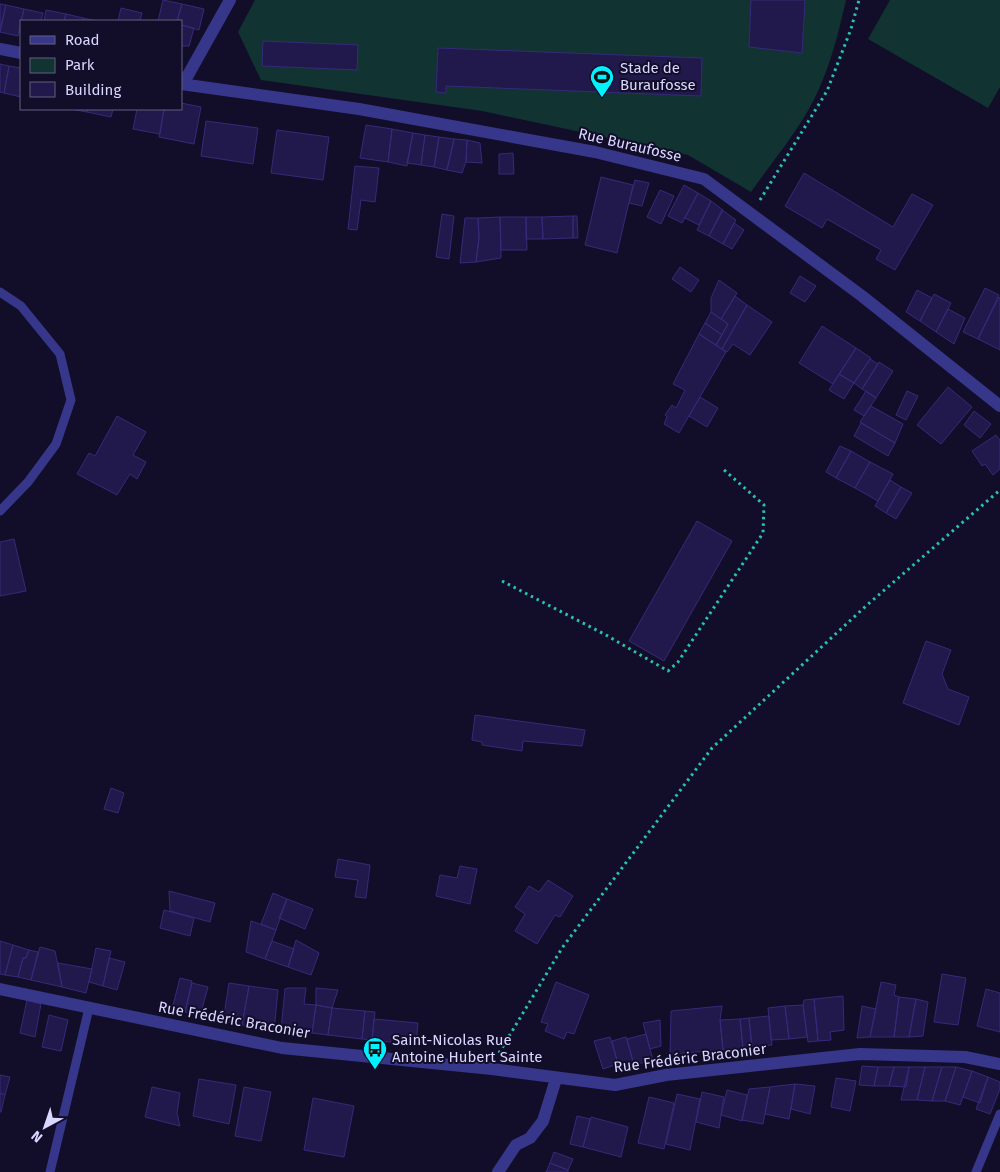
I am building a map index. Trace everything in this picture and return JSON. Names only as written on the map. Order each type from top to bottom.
[{"type":"street","points":[[182,84],[230,0]]},
{"type":"street","points":[[0,49],[20,53]]},
{"type":"street","name":"Rue Buraufosse","points":[[182,84],[359,109],[595,152],[704,179],[862,296],[1000,406]]},
{"type":"street","name":"Rue Frédéric Braconier","points":[[0,989],[282,1048],[492,1069],[615,1085],[666,1075],[860,1054],[965,1057],[1000,1064]]},
{"type":"street","points":[[499,1169],[516,1145],[530,1138],[543,1121],[556,1078]]},
{"type":"lane","points":[[0,292],[21,306],[60,354],[71,400],[56,444],[28,482],[0,511]]},
{"type":"lane","points":[[50,1172],[89,1008]]},
{"type":"lane","points":[[976,1172],[1000,1114]]},
{"type":"path","points":[[752,214],[827,90],[852,29],[859,0]]},
{"type":"path","points":[[502,581],[606,635],[668,670],[678,662],[763,533],[764,505],[723,469]]},
{"type":"path","points":[[492,1069],[504,1044],[562,948],[712,748],[867,605],[1000,490]]},
{"type":"green space","name":"Stade de Buraufosse","points":[[255,0],[846,0],[838,34],[824,78],[812,103],[797,129],[751,192],[688,155],[482,111],[261,80],[238,32]]},
{"type":"green space","points":[[890,0],[1000,0],[1000,87],[988,108],[868,39]]},
{"type":"building","points":[[163,0],[182,4],[177,20],[158,20]]},
{"type":"building","points":[[751,0],[805,0],[802,53],[749,47]]},
{"type":"building","points":[[0,4],[6,5],[0,30]]},
{"type":"building","points":[[182,4],[204,9],[199,30],[182,25],[182,20],[177,20]]},
{"type":"building","points":[[6,5],[24,9],[20,20],[18,36],[0,32]]},
{"type":"building","points":[[121,8],[142,13],[140,20],[118,20]]},
{"type":"building","points":[[24,9],[43,13],[41,20],[21,20]]},
{"type":"building","points":[[46,10],[66,14],[64,20],[44,20]]},
{"type":"building","points":[[66,14],[83,18],[82,20],[64,20]]},
{"type":"building","points":[[182,25],[194,28],[189,46],[182,46]]},
{"type":"building","points":[[263,41],[358,45],[357,70],[262,66]]},
{"type":"building","points":[[438,48],[702,58],[701,96],[446,86],[446,93],[436,92]]},
{"type":"building","points":[[0,64],[9,66],[4,93],[0,92]]},
{"type":"building","points":[[9,66],[20,68],[20,97],[4,93]]},
{"type":"building","points":[[182,103],[201,107],[194,144],[159,137],[164,110],[182,110]]},
{"type":"building","points":[[88,110],[113,110],[111,117],[87,112]]},
{"type":"building","points":[[137,110],[164,110],[160,134],[133,129]]},
{"type":"building","points":[[206,121],[258,128],[253,164],[201,156]]},
{"type":"building","points":[[366,125],[392,129],[388,162],[360,158]]},
{"type":"building","points":[[392,129],[413,133],[407,166],[388,162]]},
{"type":"building","points":[[277,130],[329,137],[323,180],[271,173]]},
{"type":"building","points":[[413,133],[425,135],[421,165],[407,163]]},
{"type":"building","points":[[425,135],[439,137],[434,167],[421,165]]},
{"type":"building","points":[[439,137],[454,139],[447,170],[434,167]]},
{"type":"building","points":[[454,139],[467,140],[466,162],[462,173],[447,170]]},
{"type":"building","points":[[467,140],[480,143],[482,163],[466,162]]},
{"type":"building","points":[[513,153],[514,174],[499,174],[499,154]]},
{"type":"building","points":[[355,166],[379,168],[375,202],[361,200],[357,230],[348,229]]},
{"type":"building","points":[[804,173],[893,227],[912,194],[933,205],[895,270],[876,259],[881,250],[827,219],[822,228],[785,206]]},
{"type":"building","points":[[601,177],[633,185],[617,253],[585,245]]},
{"type":"building","points":[[635,180],[649,183],[642,206],[629,203]]},
{"type":"building","points":[[684,185],[698,193],[682,223],[668,216]]},
{"type":"building","points":[[660,190],[674,196],[661,224],[647,217]]},
{"type":"building","points":[[698,193],[711,201],[699,225],[685,218]]},
{"type":"building","points":[[711,201],[723,210],[709,236],[697,230]]},
{"type":"building","points":[[722,210],[736,220],[723,244],[709,236]]},
{"type":"building","points":[[442,214],[454,216],[449,259],[436,257]]},
{"type":"building","points":[[573,216],[577,216],[578,238],[573,238]]},
{"type":"building","points":[[573,216],[573,238],[543,239],[542,217]]},
{"type":"building","points":[[500,217],[526,217],[527,250],[501,250]]},
{"type":"building","points":[[500,217],[501,258],[476,262],[479,238],[478,218]]},
{"type":"building","points":[[526,217],[542,217],[543,239],[526,239]]},
{"type":"building","points":[[465,218],[478,218],[479,238],[476,262],[460,263]]},
{"type":"building","points":[[734,223],[744,230],[732,249],[723,244]]},
{"type":"building","points":[[680,267],[699,280],[691,292],[672,279]]},
{"type":"building","points":[[800,276],[816,286],[805,302],[790,293]]},
{"type":"building","points":[[719,280],[737,293],[721,319],[711,312],[711,298]]},
{"type":"building","points":[[985,288],[999,295],[978,339],[963,332]]},
{"type":"building","points":[[917,290],[932,298],[920,321],[906,312]]},
{"type":"building","points":[[934,294],[951,303],[936,332],[920,321]]},
{"type":"building","points":[[735,296],[747,305],[722,349],[716,345],[728,324],[721,319]]},
{"type":"building","points":[[1000,298],[1000,350],[978,339]]},
{"type":"building","points":[[747,305],[772,322],[750,355],[733,344],[727,352],[722,349]]},
{"type":"building","points":[[948,309],[965,318],[954,344],[936,332]]},
{"type":"building","points":[[711,312],[728,324],[722,335],[705,323]]},
{"type":"building","points":[[705,323],[722,335],[716,345],[699,334]]},
{"type":"building","points":[[822,326],[856,348],[833,384],[799,363]]},
{"type":"building","points":[[699,334],[726,352],[679,433],[664,424],[667,417],[665,415],[672,405],[676,408],[685,390],[673,384]]},
{"type":"building","points":[[856,348],[871,358],[854,383],[839,374]]},
{"type":"building","points":[[870,359],[878,364],[862,389],[854,383]]},
{"type":"building","points":[[879,362],[893,371],[876,398],[862,389]]},
{"type":"building","points":[[839,374],[854,383],[844,399],[829,390]]},
{"type":"building","points":[[948,387],[972,407],[941,444],[917,425]]},
{"type":"building","points":[[866,391],[876,398],[864,416],[854,410]]},
{"type":"building","points":[[907,391],[918,396],[906,420],[896,415]]},
{"type":"building","points":[[700,397],[718,408],[707,427],[689,416]]},
{"type":"building","points":[[871,406],[903,424],[895,443],[860,422]]},
{"type":"building","points":[[974,411],[991,424],[980,438],[964,425]]},
{"type":"building","points":[[117,416],[146,432],[133,455],[146,462],[137,479],[130,474],[117,495],[77,474],[89,453],[95,456]]},
{"type":"building","points":[[861,423],[895,443],[888,456],[854,436]]},
{"type":"building","points":[[996,435],[1000,440],[1000,469],[993,475],[985,464],[982,466],[972,451]]},
{"type":"building","points":[[840,446],[851,451],[836,478],[826,472]]},
{"type":"building","points":[[851,451],[870,462],[855,488],[836,478]]},
{"type":"building","points":[[870,462],[893,474],[878,501],[855,488]]},
{"type":"building","points":[[890,480],[901,487],[886,513],[875,506]]},
{"type":"building","points":[[901,487],[912,493],[896,519],[886,513]]},
{"type":"building","points":[[697,521],[732,541],[664,661],[629,641]]},
{"type":"building","points":[[14,539],[26,591],[0,596],[0,542]]},
{"type":"building","points":[[926,641],[951,650],[942,674],[948,689],[969,697],[959,725],[903,703]]},
{"type":"building","points":[[475,715],[585,730],[582,746],[523,741],[522,751],[482,745],[482,742],[472,740]]},
{"type":"building","points":[[111,788],[124,793],[118,813],[104,809]]},
{"type":"building","points":[[338,859],[370,865],[366,898],[355,897],[358,880],[335,877]]},
{"type":"building","points":[[460,866],[477,869],[470,904],[436,896],[440,875],[457,878]]},
{"type":"building","points":[[548,880],[573,896],[560,917],[555,915],[537,944],[515,931],[525,914],[515,907],[529,886],[539,892]]},
{"type":"building","points":[[169,891],[215,903],[210,922],[170,911]]},
{"type":"building","points":[[273,893],[287,899],[276,930],[261,924]]},
{"type":"building","points":[[287,899],[313,909],[305,929],[279,918]]},
{"type":"building","points":[[164,910],[194,918],[190,936],[160,928]]},
{"type":"building","points":[[251,921],[276,930],[265,959],[246,952]]},
{"type":"building","points":[[296,940],[319,953],[311,975],[288,967]]},
{"type":"building","points":[[0,941],[13,945],[5,975],[0,974]]},
{"type":"building","points":[[272,941],[294,949],[288,967],[265,959]]},
{"type":"building","points":[[13,945],[29,950],[26,958],[23,958],[18,977],[5,975]]},
{"type":"building","points":[[40,947],[55,951],[62,987],[31,980]]},
{"type":"building","points":[[96,948],[111,951],[103,986],[89,982]]},
{"type":"building","points":[[29,950],[38,952],[31,980],[18,977],[23,958],[26,958]]},
{"type":"building","points":[[109,958],[125,962],[117,990],[103,986]]},
{"type":"building","points":[[58,963],[92,969],[86,993],[62,987]]},
{"type":"building","points":[[942,974],[966,978],[958,1025],[934,1022]]},
{"type":"building","points":[[180,978],[192,981],[185,1012],[172,1009]]},
{"type":"building","points":[[556,982],[589,995],[574,1034],[567,1032],[564,1039],[545,1031],[548,1024],[541,1022]]},
{"type":"building","points":[[881,982],[896,985],[894,995],[899,997],[894,1037],[870,1037]]},
{"type":"building","points":[[192,983],[208,987],[200,1016],[185,1012]]},
{"type":"building","points":[[229,983],[249,986],[242,1025],[223,1021]]},
{"type":"building","points":[[249,986],[278,990],[274,1031],[242,1025]]},
{"type":"building","points":[[306,988],[304,1004],[316,1005],[312,1033],[281,1030],[285,989]]},
{"type":"building","points":[[316,988],[338,990],[332,1008],[316,1005]]},
{"type":"building","points":[[986,989],[1000,993],[1000,1032],[977,1026]]},
{"type":"building","points":[[843,996],[844,1030],[830,1032],[831,1040],[818,1041],[814,999]]},
{"type":"building","points":[[899,997],[916,999],[909,1037],[894,1037]]},
{"type":"building","points":[[814,999],[818,1041],[808,1042],[803,1005],[804,1000]]},
{"type":"building","points":[[916,999],[928,1002],[923,1036],[909,1037]]},
{"type":"building","points":[[27,1000],[41,1004],[35,1037],[20,1033]]},
{"type":"building","points":[[316,1005],[332,1008],[328,1035],[312,1033]]},
{"type":"building","points":[[803,1005],[807,1037],[789,1039],[785,1006]]},
{"type":"building","points":[[722,1006],[720,1020],[723,1050],[670,1054],[671,1011]]},
{"type":"building","points":[[785,1006],[789,1039],[771,1040],[768,1008]]},
{"type":"building","points":[[862,1006],[876,1009],[870,1037],[857,1038]]},
{"type":"building","points":[[332,1008],[365,1011],[362,1039],[328,1035]]},
{"type":"building","points":[[365,1011],[375,1012],[372,1040],[362,1039]]},
{"type":"building","points":[[49,1015],[68,1020],[61,1051],[42,1047]]},
{"type":"building","points":[[769,1016],[772,1045],[752,1047],[749,1018]]},
{"type":"building","points":[[749,1018],[752,1047],[743,1048],[740,1019]]},
{"type":"building","points":[[374,1019],[418,1023],[416,1045],[372,1040]]},
{"type":"building","points":[[740,1019],[743,1048],[723,1050],[720,1020]]},
{"type":"building","points":[[660,1020],[661,1046],[650,1049],[643,1023]]},
{"type":"building","points":[[646,1034],[653,1060],[634,1065],[627,1039]]},
{"type":"building","points":[[610,1037],[618,1064],[603,1069],[594,1041]]},
{"type":"building","points":[[626,1037],[634,1065],[619,1068],[612,1041]]},
{"type":"building","points":[[862,1066],[878,1067],[874,1086],[859,1085]]},
{"type":"building","points":[[878,1067],[894,1067],[889,1086],[874,1086]]},
{"type":"building","points":[[894,1067],[909,1067],[906,1087],[889,1086]]},
{"type":"building","points":[[909,1067],[925,1067],[917,1100],[901,1100]]},
{"type":"building","points":[[925,1067],[942,1067],[932,1101],[917,1100]]},
{"type":"building","points":[[942,1067],[956,1067],[945,1101],[932,1101]]},
{"type":"building","points":[[956,1067],[972,1071],[960,1105],[945,1101]]},
{"type":"building","points":[[972,1071],[988,1077],[980,1103],[963,1097]]},
{"type":"building","points":[[0,1075],[10,1077],[5,1095],[0,1093]]},
{"type":"building","points":[[988,1077],[1000,1082],[1000,1089],[990,1114],[976,1109]]},
{"type":"building","points":[[836,1078],[856,1081],[850,1111],[831,1107]]},
{"type":"building","points":[[199,1079],[236,1085],[229,1124],[193,1116]]},
{"type":"building","points":[[795,1084],[815,1086],[810,1114],[791,1109]]},
{"type":"building","points":[[795,1084],[789,1119],[765,1114],[770,1087]]},
{"type":"building","points":[[152,1087],[180,1093],[177,1113],[180,1126],[145,1117]]},
{"type":"building","points":[[244,1087],[271,1092],[261,1141],[235,1136]]},
{"type":"building","points":[[770,1087],[763,1124],[742,1120],[749,1089]]},
{"type":"building","points":[[727,1090],[747,1095],[742,1121],[721,1115]]},
{"type":"building","points":[[702,1092],[724,1097],[719,1128],[696,1122]]},
{"type":"building","points":[[0,1093],[5,1095],[1,1112],[0,1112]]},
{"type":"building","points":[[677,1094],[700,1099],[690,1150],[666,1144]]},
{"type":"building","points":[[649,1097],[674,1103],[664,1149],[638,1143]]},
{"type":"building","points":[[313,1098],[354,1106],[344,1157],[304,1150]]},
{"type":"building","points":[[577,1116],[590,1119],[583,1147],[570,1144]]},
{"type":"building","points":[[591,1117],[628,1127],[621,1157],[583,1147]]},
{"type":"building","points":[[554,1152],[573,1159],[568,1170],[550,1163]]},
{"type":"building","points":[[550,1163],[568,1170],[568,1172],[546,1172]]},
{"type":"place","name":"Stade de Buraufosse","points":[[602,98]]},
{"type":"place","name":"Saint-Nicolas Rue Antoine Hubert Sainte","points":[[375,1070]]}]
